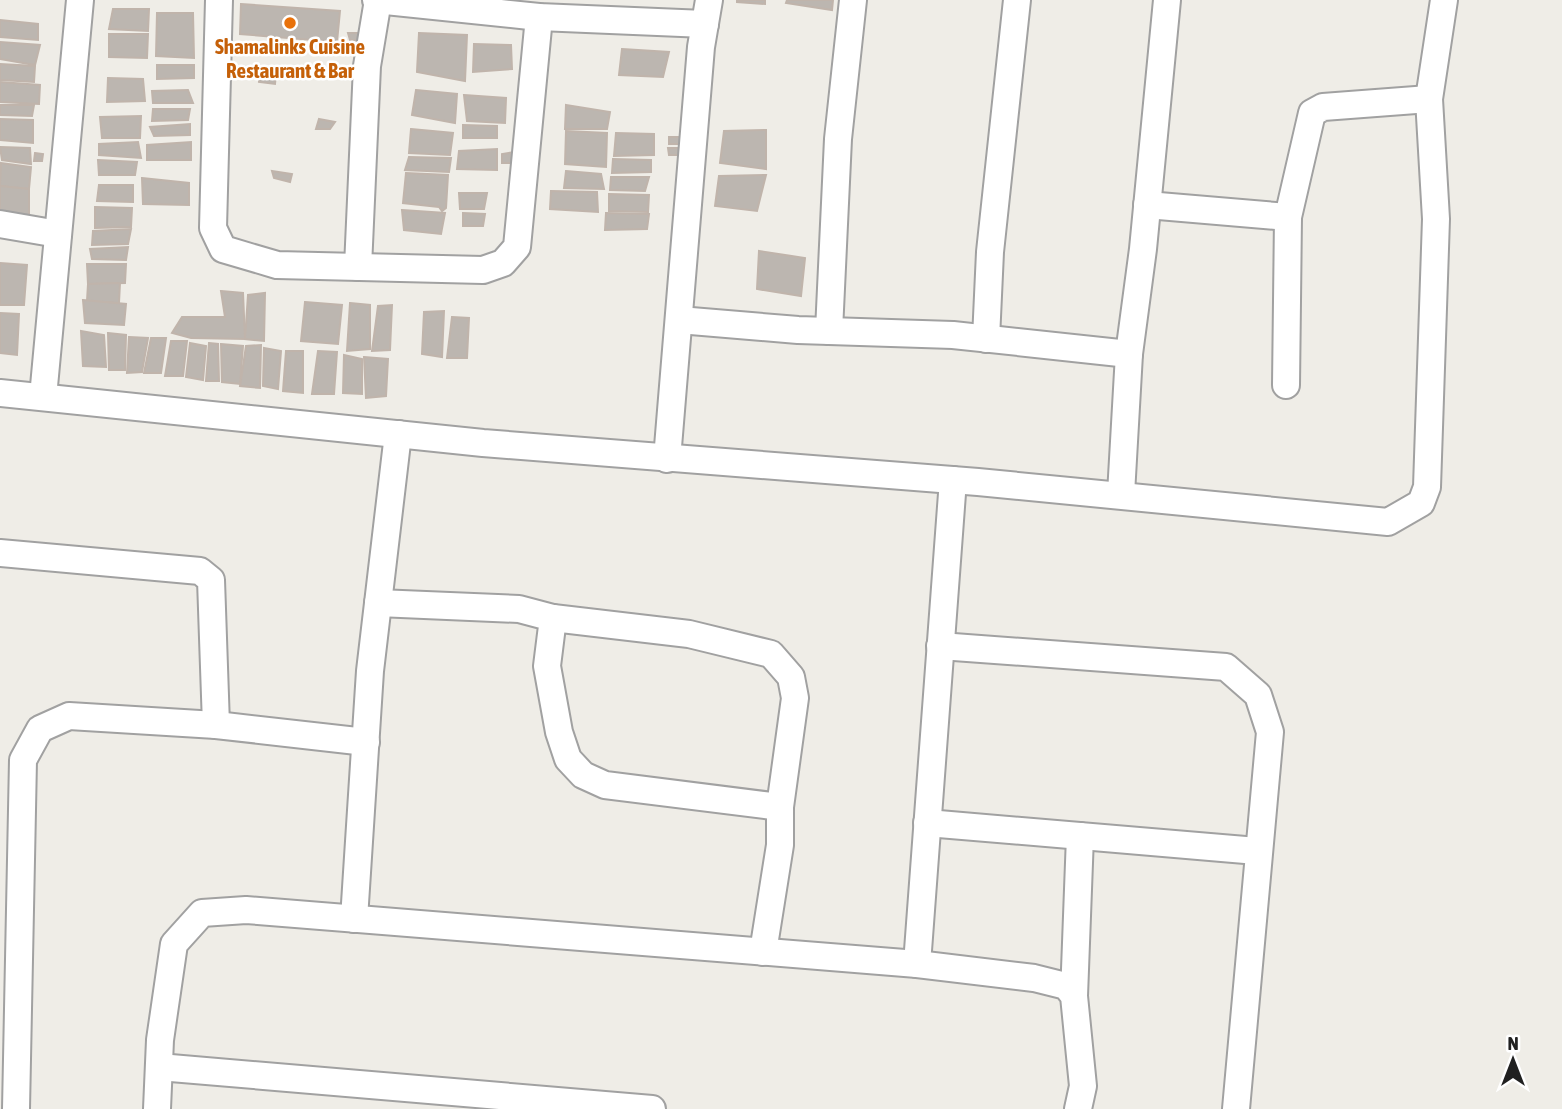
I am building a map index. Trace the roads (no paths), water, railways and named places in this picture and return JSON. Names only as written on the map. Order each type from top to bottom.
[{"type":"street","points":[[43,397],[80,0]]},
{"type":"street","points":[[219,0],[213,228],[223,249],[276,265],[483,270],[503,263],[517,247],[539,17]]},
{"type":"street","points":[[358,267],[367,66],[377,0],[539,17],[707,12],[667,459]]},
{"type":"street","points":[[830,331],[838,139],[853,0]]},
{"type":"street","points":[[986,339],[990,252],[1017,0]]},
{"type":"street","points":[[1121,495],[1129,354],[1167,0]]},
{"type":"street","points":[[0,393],[398,434],[667,459],[953,480],[1388,522],[1421,503],[1427,487],[1436,219],[1429,99],[1444,0]]},
{"type":"street","points":[[1286,385],[1288,217],[1312,113],[1323,107],[1429,99]]},
{"type":"street","points":[[1147,205],[1288,217]]},
{"type":"street","points":[[0,224],[58,234]]},
{"type":"street","points":[[678,320],[986,339],[1129,354]]},
{"type":"street","points":[[354,919],[378,603],[398,434]]},
{"type":"street","points":[[917,964],[953,480]]},
{"type":"street","points":[[0,553],[200,571],[211,580],[216,725]]},
{"type":"street","points":[[378,603],[519,609],[552,618],[689,634],[771,654],[791,677],[795,698],[780,807],[780,845],[763,952]]},
{"type":"street","points":[[552,618],[547,666],[552,692],[568,759],[583,775],[605,785],[780,807]]},
{"type":"street","points":[[940,646],[1226,667],[1258,695],[1270,732],[1257,851],[1236,1109]]},
{"type":"street","points":[[16,1109],[9,986],[23,760],[40,729],[69,716],[216,725],[366,742]]},
{"type":"street","points":[[927,823],[1257,851]]},
{"type":"street","points":[[1078,1109],[1083,1086],[1074,996],[1080,836]]},
{"type":"street","points":[[157,1109],[159,1067],[174,944],[202,913],[246,911],[917,964],[1034,978],[1066,986],[1074,996]]},
{"type":"street","points":[[159,1067],[652,1109]]},
{"type":"place","name":"Shamalinks Cuisine Restaurant & Bar","points":[[290,23]]}]
